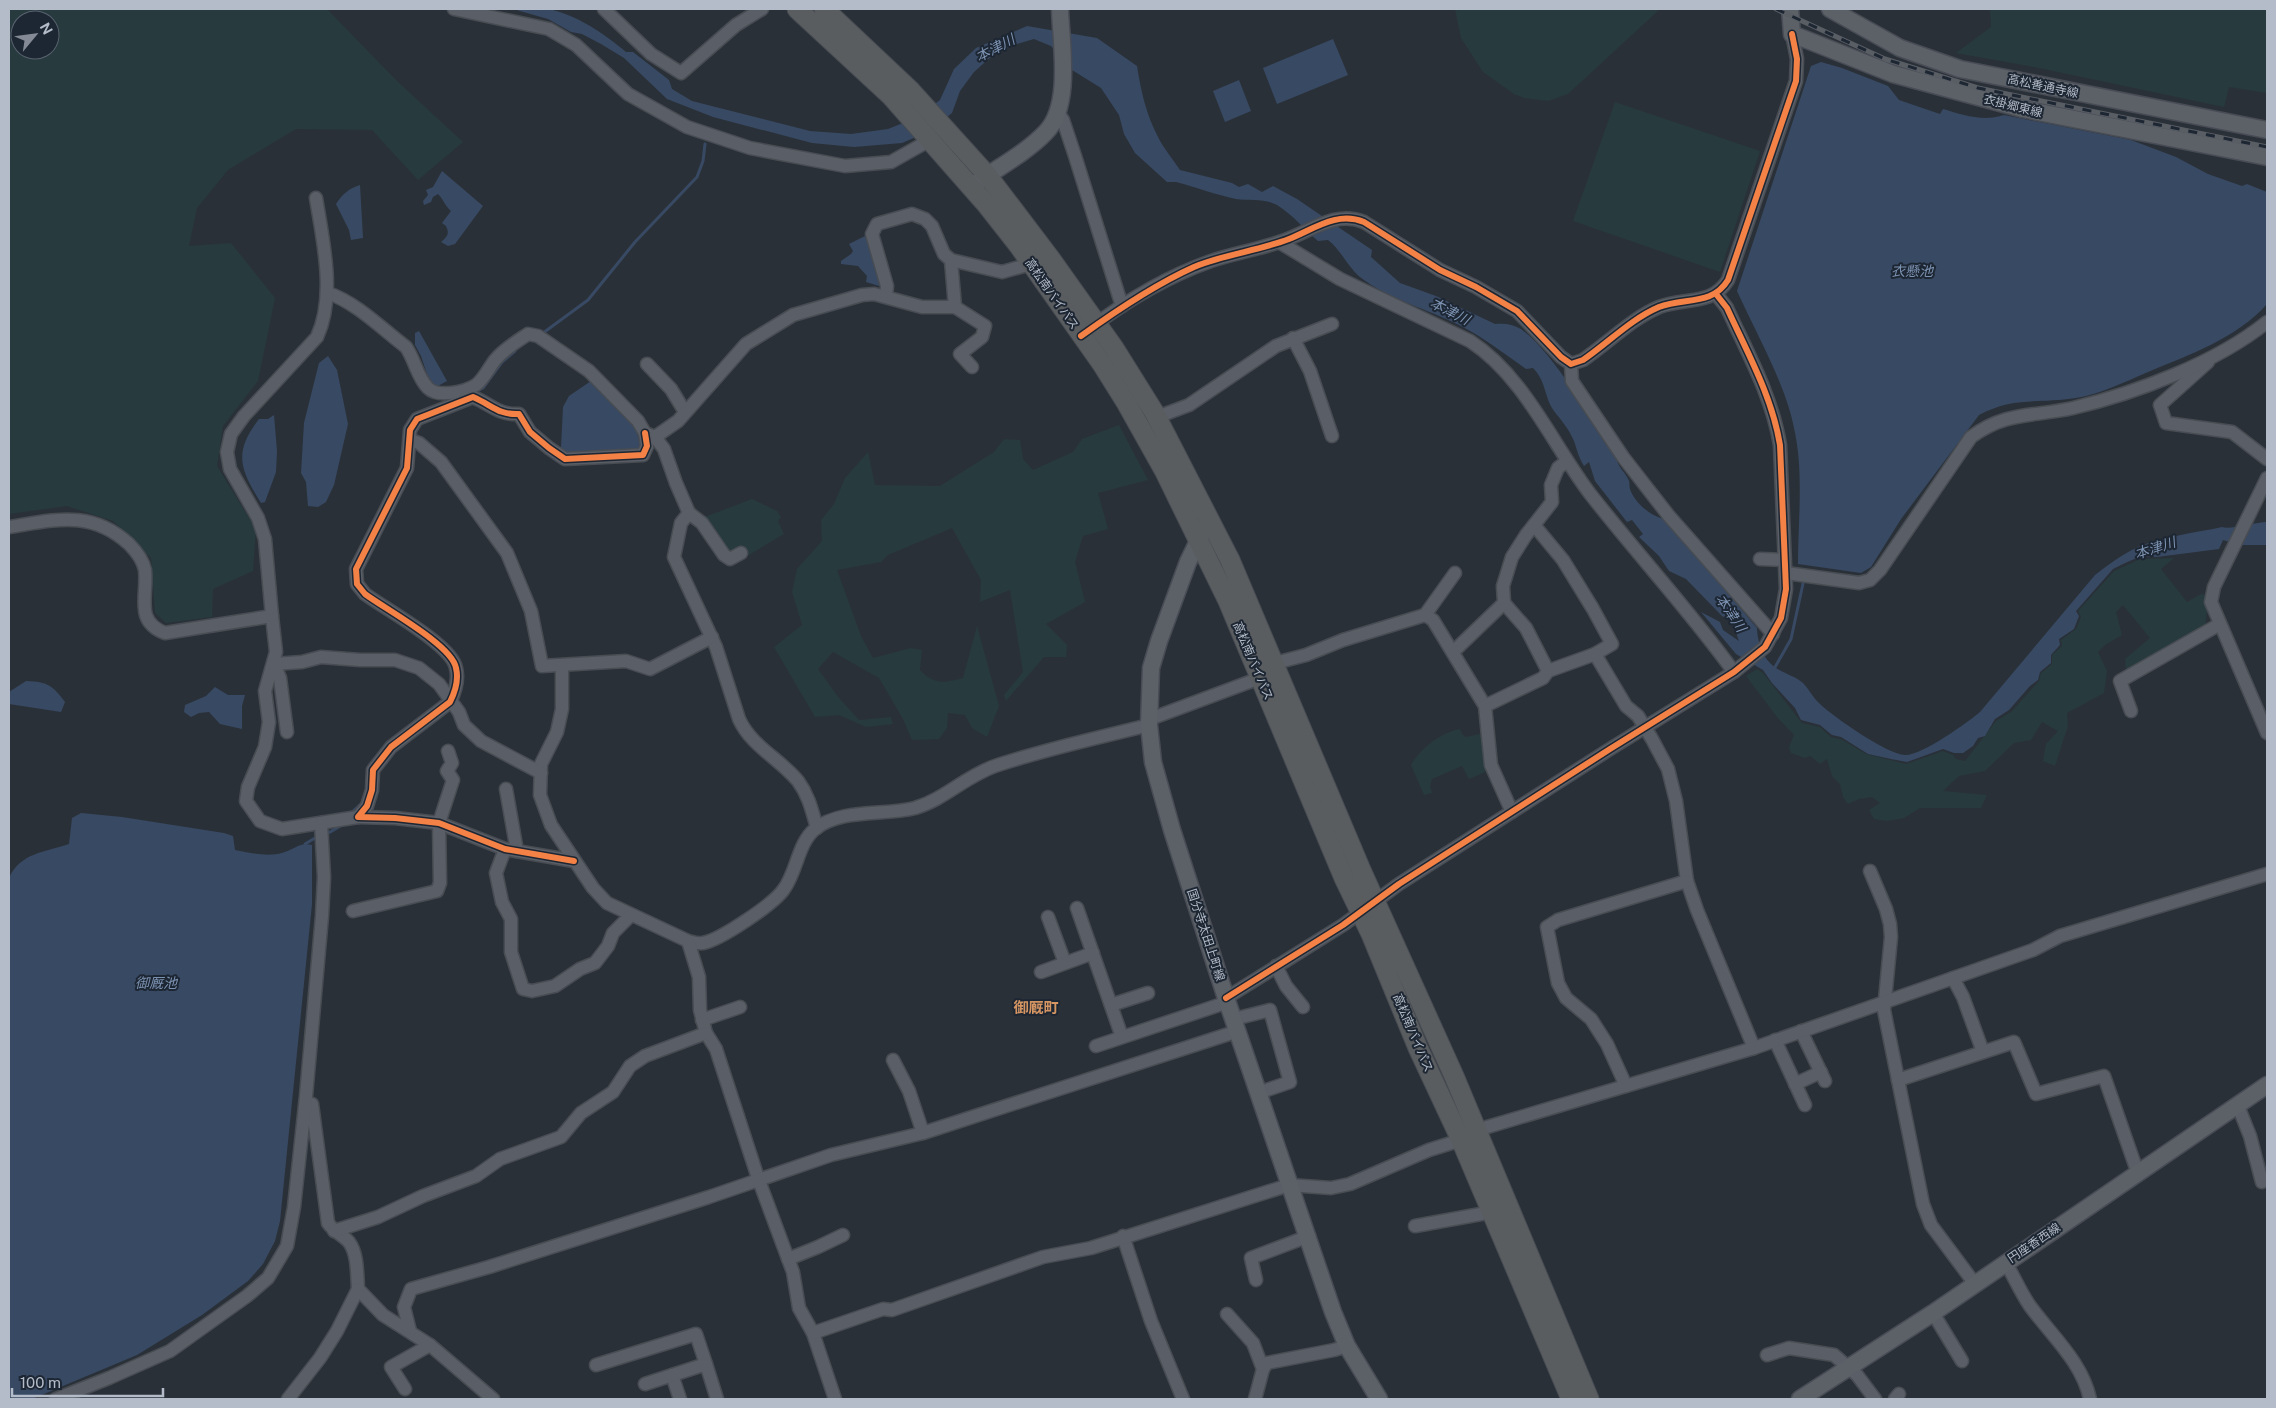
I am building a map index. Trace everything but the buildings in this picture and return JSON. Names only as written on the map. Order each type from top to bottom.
[{"type":"highway","name":"高松南バイパス","points":[[796,9],[891,96],[971,187],[1019,246],[1102,364],[1127,404],[1198,539],[1228,601],[1344,878],[1367,907]]},
{"type":"highway","name":"高松南バイパス","points":[[824,9],[864,44],[911,91],[987,175],[1050,258],[1157,417],[1210,518],[1275,663],[1367,907],[1589,1399]]},
{"type":"highway","name":"高松南バイパス","points":[[1469,1135],[1492,1212],[1571,1399]]},
{"type":"main road","points":[[971,187],[1030,146],[1047,131],[1058,113],[1063,77],[1060,9]]},
{"type":"main road","points":[[1790,9],[1792,34]]},
{"type":"main road","name":"高松善通寺線","points":[[1830,9],[1900,48],[1960,69],[2267,130]]},
{"type":"main road","name":"衣掛郷東線","points":[[1792,34],[1893,74],[2023,109],[2267,157]]},
{"type":"main road","name":"国分寺太田上町線","points":[[1210,518],[1198,539],[1151,668],[1149,690],[1153,762],[1172,830],[1227,1000],[1289,1185],[1309,1236],[1333,1312],[1347,1346],[1379,1399]]},
{"type":"main road","name":"円座香西線","points":[[1800,1399],[1933,1313],[2238,1106],[2266,1090]]},
{"type":"street","points":[[454,9],[549,29],[576,45],[628,94],[687,127],[750,148],[845,166],[891,162],[930,140]]},
{"type":"street","points":[[604,9],[652,54],[681,73],[736,25],[762,9]]},
{"type":"street","points":[[1571,364],[1583,360],[1606,345],[1646,313],[1671,304],[1716,294],[1728,280],[1796,81],[1797,59],[1792,34]]},
{"type":"street","points":[[1058,113],[1063,120],[1075,156],[1122,306]]},
{"type":"street","points":[[316,198],[328,293],[324,321],[317,336],[244,416],[231,434],[227,452],[230,469],[258,518],[265,539],[272,616],[276,634],[274,664],[265,691],[269,722],[265,747],[248,787],[246,801],[260,821],[271,827],[282,829],[358,818],[395,818],[440,823],[511,850],[574,861]]},
{"type":"street","points":[[886,296],[887,286],[873,246],[872,234],[877,224],[912,214],[925,219],[932,226],[944,254],[951,260],[1002,272],[1031,264]]},
{"type":"street","points":[[1081,336],[1122,306],[1194,267],[1284,241],[1332,220],[1354,218],[1364,222],[1440,270],[1496,298],[1517,311],[1561,357],[1571,364]]},
{"type":"street","points":[[1284,241],[1340,279],[1470,341],[1489,354],[1534,409],[1590,494],[1736,670]]},
{"type":"street","points":[[951,260],[955,307]]},
{"type":"street","points":[[328,293],[339,297],[351,305],[406,347],[412,356],[422,381],[430,390],[441,393],[459,391],[476,385],[496,359],[509,347],[528,334],[538,336],[589,371],[638,421],[664,449],[689,513],[702,523],[724,555],[730,559],[741,552]]},
{"type":"street","points":[[1096,1046],[1227,1000],[1512,812],[1736,670],[1765,647],[1781,618],[1784,605],[1785,566],[1780,444],[1776,421],[1768,399],[1727,308],[1716,294]]},
{"type":"street","points":[[358,818],[367,806],[374,770],[390,747],[450,702],[455,692],[457,679],[456,667],[449,654],[436,641],[365,594],[357,584],[356,569],[407,468],[411,440],[410,430],[417,419],[473,397],[504,414],[519,414],[530,432],[565,459],[643,455],[650,435],[678,421],[746,344],[793,315],[862,295],[886,296],[922,307],[955,307],[985,326],[982,337],[960,354],[972,367]]},
{"type":"street","points":[[2267,322],[2213,357],[2160,405],[2166,423],[2232,432],[2267,459]]},
{"type":"street","points":[[1157,417],[1189,405],[1276,346],[1332,324]]},
{"type":"street","points":[[1293,338],[1310,371],[1332,436]]},
{"type":"street","points":[[1760,559],[1859,583],[1870,580],[1880,570],[1971,437],[1988,424],[2008,418],[2071,408],[2132,392],[2213,357]]},
{"type":"street","points":[[647,364],[671,389],[685,412]]},
{"type":"street","points":[[1571,364],[1572,381],[1623,457],[1668,516],[1772,635]]},
{"type":"street","points":[[411,440],[419,443],[441,462],[507,553],[531,611],[542,666],[626,661],[650,669],[712,637]]},
{"type":"street","points":[[1548,671],[1526,628],[1504,603],[1503,586],[1512,557],[1552,502],[1551,485],[1558,468],[1567,461]]},
{"type":"street","points":[[2267,478],[2214,588],[2211,602],[2235,653],[2267,733]]},
{"type":"street","points":[[689,513],[681,524],[674,557],[712,637],[744,730],[797,780],[810,802],[817,828]]},
{"type":"street","points":[[9,527],[78,520],[102,525],[121,537],[138,553],[145,568],[144,615],[154,628],[165,633],[272,616]]},
{"type":"street","points":[[1485,706],[1544,678],[1548,671],[1595,654],[1612,644],[1563,560],[1534,525]]},
{"type":"street","points":[[1275,663],[1306,656],[1367,632],[1425,615],[1455,573]]},
{"type":"street","points":[[1453,652],[1504,603]]},
{"type":"street","points":[[1425,615],[1433,620],[1485,706],[1491,766],[1512,812]]},
{"type":"street","points":[[2131,711],[2120,681],[2220,624]]},
{"type":"street","points":[[1595,654],[1626,706],[1638,716],[1668,769],[1676,801],[1687,881],[1697,910],[1754,1048]]},
{"type":"street","points":[[274,664],[302,662],[321,657],[395,660],[419,668],[439,684],[450,702],[459,712],[464,725],[481,741],[541,773]]},
{"type":"street","points":[[274,664],[280,678],[287,732]]},
{"type":"street","points":[[562,666],[562,709],[557,732],[542,764],[541,773],[540,795],[551,825],[593,888],[607,903],[630,916],[688,941],[702,943],[717,938],[768,906],[784,890],[805,843],[817,828],[828,822],[846,817],[913,808],[951,792],[969,777],[995,766],[1150,722],[1260,678]]},
{"type":"street","points":[[353,911],[437,891],[440,883],[440,823],[453,780],[447,771],[452,763],[448,751]]},
{"type":"street","points":[[506,789],[511,850],[496,873],[502,902],[510,919],[510,952],[523,989],[532,991],[555,986],[580,969],[595,963],[608,946],[613,934],[630,916]]},
{"type":"street","points":[[56,1399],[109,1378],[170,1350],[247,1296],[268,1278],[287,1246],[310,1058],[322,916],[324,877],[321,823]]},
{"type":"street","points":[[1870,871],[1886,909],[1890,924],[1891,937],[1884,1002],[1923,1204],[1930,1225],[1974,1284]]},
{"type":"street","points":[[813,1333],[883,1309],[892,1310],[1043,1257],[1091,1248],[1123,1236],[1240,1202],[1289,1185],[1331,1188],[1350,1184],[1469,1135],[1754,1048],[2033,950],[2060,936],[2267,874]]},
{"type":"street","points":[[1626,1086],[1607,1044],[1591,1019],[1566,998],[1558,984],[1546,927],[1558,920],[1687,881]]},
{"type":"street","points":[[1077,908],[1122,1037]]},
{"type":"street","points":[[1048,916],[1065,963]]},
{"type":"street","points":[[688,941],[698,977],[700,1010],[706,1033],[716,1049],[758,1178],[793,1272],[799,1308],[813,1333],[836,1399]]},
{"type":"street","points":[[1041,972],[1093,953]]},
{"type":"street","points":[[1276,966],[1286,986],[1303,1007]]},
{"type":"street","points":[[1953,978],[1963,997],[1983,1052]]},
{"type":"street","points":[[1111,1005],[1148,993]]},
{"type":"street","points":[[702,1020],[740,1007]]},
{"type":"street","points":[[410,1331],[404,1307],[411,1289],[489,1267],[672,1209],[758,1178],[831,1155],[923,1133],[1236,1025],[1270,1010],[1290,1082],[1258,1093]]},
{"type":"street","points":[[1795,1084],[1823,1076],[1802,1031]]},
{"type":"street","points":[[334,1231],[378,1217],[423,1196],[476,1176],[500,1159],[561,1137],[581,1113],[613,1092],[630,1066],[645,1056],[706,1033]]},
{"type":"street","points":[[1775,1040],[1805,1105]]},
{"type":"street","points":[[1898,1080],[2014,1042],[2036,1094],[2104,1076],[2135,1164],[2140,1171]]},
{"type":"street","points":[[288,1399],[320,1358],[337,1331],[358,1289],[356,1266],[349,1242],[328,1224],[325,1211],[323,1180],[312,1120],[310,1058]]},
{"type":"street","points":[[893,1060],[908,1091],[923,1133]]},
{"type":"street","points":[[2238,1106],[2250,1136],[2262,1182]]},
{"type":"street","points":[[1415,1226],[1492,1212]]},
{"type":"street","points":[[788,1259],[842,1235]]},
{"type":"street","points":[[1123,1236],[1151,1321],[1183,1399]]},
{"type":"street","points":[[1256,1280],[1250,1258],[1309,1236]]},
{"type":"street","points":[[2006,1263],[2030,1306],[2066,1351],[2086,1383],[2090,1399]]},
{"type":"street","points":[[358,1289],[383,1315],[430,1345],[493,1399]]},
{"type":"street","points":[[1933,1313],[1962,1361]]},
{"type":"street","points":[[1227,1314],[1253,1343],[1262,1369]]},
{"type":"street","points":[[596,1365],[696,1334],[717,1399]]},
{"type":"street","points":[[405,1390],[391,1367],[430,1345]]},
{"type":"street","points":[[1255,1399],[1262,1369],[1267,1363],[1347,1346]]},
{"type":"street","points":[[1768,1355],[1789,1348],[1834,1355],[1856,1375],[1875,1399]]},
{"type":"street","points":[[645,1384],[706,1364]]},
{"type":"street","points":[[672,1375],[680,1399]]},
{"type":"green space","points":[[9,9],[327,9],[397,81],[463,142],[418,180],[372,130],[296,129],[228,170],[197,208],[189,246],[231,243],[275,298],[258,381],[223,426],[217,466],[256,529],[253,571],[213,589],[212,617],[166,623],[155,613],[151,558],[113,521],[67,506],[9,514]]},
{"type":"green space","points":[[1455,9],[1660,9],[1568,94],[1548,101],[1524,98],[1514,94],[1483,72],[1461,38]]},
{"type":"green space","points":[[1990,9],[2267,9],[2267,93],[2229,87],[2224,107],[2039,68],[1956,53],[1991,27]]},
{"type":"green space","points":[[1615,102],[1760,151],[1720,272],[1573,221]]},
{"type":"green space","points":[[1119,425],[1148,480],[1098,493],[1108,529],[1083,536],[1075,562],[1085,602],[1046,624],[1067,645],[1066,657],[1044,657],[1006,701],[1004,695],[1023,672],[1010,590],[980,602],[981,580],[952,528],[888,555],[881,562],[837,570],[861,636],[873,658],[911,648],[922,650],[920,670],[925,675],[945,682],[963,678],[977,626],[999,706],[987,737],[972,728],[965,715],[948,713],[947,728],[939,739],[912,740],[903,719],[879,678],[833,652],[818,669],[839,698],[859,720],[891,717],[893,724],[866,727],[839,715],[815,717],[774,647],[802,625],[792,592],[797,569],[822,541],[821,520],[834,504],[845,478],[868,452],[875,485],[940,486],[994,452],[1004,439],[1020,440],[1023,459],[1033,470],[1073,452],[1082,439]]},
{"type":"green space","points":[[752,499],[777,511],[781,517],[778,521],[784,534],[732,565],[702,518]]},
{"type":"green space","points":[[2174,558],[2161,569],[2187,602],[2201,594],[2209,595],[2205,628],[2126,670],[2125,659],[2150,638],[2123,605],[2116,612],[2122,635],[2105,645],[2098,652],[2107,671],[2104,693],[2067,713],[2068,726],[2055,766],[2043,761],[2046,744],[2058,731],[2042,722],[2031,740],[2014,743],[1985,771],[1959,776],[1943,791],[1987,795],[1981,808],[1920,808],[1904,818],[1887,821],[1874,819],[1869,810],[1880,803],[1872,797],[1859,799],[1848,804],[1843,797],[1840,784],[1832,776],[1827,759],[1820,764],[1810,756],[1805,758],[1791,753],[1789,747],[1794,735],[1777,717],[1746,676],[1757,669],[1763,673],[1802,723],[1820,727],[1831,737],[1843,740],[1866,754],[1906,764],[1943,751],[1953,755],[1956,759],[1965,761],[1996,721],[2011,712],[2039,681],[2041,673],[2052,664],[2052,655],[2062,646],[2061,640],[2076,629],[2081,617],[2078,611],[2114,571],[2140,559]]},
{"type":"green space","points":[[1460,729],[1466,737],[1484,733],[1489,767],[1483,773],[1469,779],[1462,766],[1432,779],[1430,786],[1432,793],[1424,795],[1411,765],[1432,742],[1445,734]]},
{"type":"water","name":"本津川","points":[[513,9],[548,9],[580,20],[600,32],[626,52],[633,52],[669,80],[672,89],[692,101],[810,131],[851,134],[888,129],[918,117],[940,100],[954,69],[976,48],[1027,26],[1097,38],[1137,66],[1150,120],[1160,141],[1180,170],[1232,183],[1239,187],[1248,184],[1262,192],[1273,186],[1297,199],[1372,250],[1371,257],[1400,283],[1436,296],[1495,324],[1515,326],[1534,340],[1559,371],[1616,456],[1618,464],[1629,481],[1630,489],[1635,499],[1649,512],[1665,519],[1757,628],[1760,647],[1770,663],[1777,669],[1803,683],[1820,704],[1848,726],[1873,742],[1896,753],[1905,755],[1922,750],[1955,731],[1980,712],[2095,575],[2127,553],[2148,543],[2169,537],[2222,527],[2267,522],[2267,545],[2240,545],[2223,540],[2219,549],[2157,557],[2141,556],[2113,569],[2076,611],[2079,616],[2074,629],[2059,639],[2060,645],[2051,655],[2051,663],[2040,672],[2038,680],[2030,686],[2009,710],[1995,719],[1985,736],[1978,738],[1973,746],[1963,753],[1954,753],[1943,749],[1907,762],[1868,754],[1841,737],[1832,735],[1820,725],[1801,720],[1795,708],[1763,670],[1736,654],[1701,612],[1720,622],[1723,630],[1739,641],[1732,621],[1722,616],[1686,579],[1669,571],[1659,556],[1639,537],[1643,534],[1632,520],[1627,522],[1595,481],[1589,462],[1584,466],[1572,437],[1551,406],[1541,379],[1533,368],[1526,369],[1485,340],[1459,325],[1395,298],[1371,285],[1355,273],[1337,248],[1328,240],[1318,241],[1277,205],[1262,201],[1236,199],[1176,182],[1167,182],[1135,153],[1124,134],[1119,115],[1101,88],[1072,70],[1051,46],[1034,39],[994,54],[974,72],[960,91],[952,113],[930,131],[902,143],[854,147],[812,143],[713,117],[667,99],[624,58],[601,44],[582,34],[571,32],[548,19]]},
{"type":"water","points":[[1333,39],[1348,75],[1277,104],[1263,68]]},
{"type":"water","name":"衣懸池","points":[[1821,62],[1888,86],[1899,100],[1940,114],[1943,109],[1981,118],[2004,115],[2131,140],[2176,157],[2208,174],[2242,186],[2247,184],[2267,192],[2267,304],[2255,316],[2242,327],[2212,344],[2103,391],[2063,400],[2004,405],[1979,415],[1901,519],[1871,567],[1861,573],[1798,564],[1800,479],[1794,428],[1777,376],[1737,291],[1811,66]]},
{"type":"water","points":[[1239,80],[1251,111],[1225,122],[1213,91]]},
{"type":"water","points":[[442,171],[483,206],[455,244],[448,246],[441,242],[448,233],[446,226],[442,223],[451,211],[438,194],[433,197],[431,202],[424,205],[423,201],[428,195],[426,190],[433,187]]},
{"type":"water","points":[[360,185],[363,238],[351,240],[349,230],[336,204],[346,192]]},
{"type":"water","points":[[865,236],[880,279],[879,286],[866,282],[867,276],[858,266],[841,264],[841,261],[853,251],[849,244]]},
{"type":"water","points":[[419,331],[447,381],[438,386],[434,386],[429,380],[415,345],[415,333]]},
{"type":"water","points":[[328,356],[337,370],[348,424],[334,485],[326,502],[318,507],[308,506],[306,482],[301,473],[304,423],[319,363]]},
{"type":"water","points":[[591,381],[635,426],[640,446],[637,450],[566,453],[561,448],[563,407],[569,396]]},
{"type":"water","points":[[274,415],[277,451],[276,472],[265,502],[261,503],[244,470],[243,452],[245,442],[259,419],[268,419]]},
{"type":"water","points":[[26,681],[40,682],[53,688],[65,702],[61,712],[9,704],[9,692]]},
{"type":"water","points":[[215,687],[228,695],[245,695],[242,706],[242,729],[220,724],[209,712],[199,713],[191,717],[184,712],[185,705],[206,696]]},
{"type":"water","name":"御厩池","points":[[81,813],[122,817],[224,833],[233,836],[235,850],[265,855],[286,852],[300,845],[312,845],[312,904],[280,1221],[275,1241],[263,1264],[248,1281],[202,1315],[137,1355],[32,1399],[9,1399],[9,878],[26,858],[69,844],[72,818]]},
{"type":"waterway","points":[[543,333],[588,300],[635,242],[697,177],[703,161],[705,144]]},
{"type":"waterway","points":[[473,393],[483,388],[502,362],[515,351]]},
{"type":"waterway","points":[[1774,669],[1791,639],[1804,579]]},
{"type":"waterway","points":[[351,813],[363,802]]},
{"type":"waterway","points":[[325,835],[342,825]]},
{"type":"waterway","points":[[305,844],[315,838]]},
{"type":"railway","points":[[1776,9],[1885,59],[1978,88],[2267,147]]},
{"type":"cycle path","points":[[1081,336],[1136,298],[1194,267],[1277,243],[1335,220],[1354,219],[1364,222],[1440,270],[1476,287],[1517,311],[1561,357],[1571,364],[1583,360],[1649,312],[1669,304],[1697,300],[1714,294],[1728,280],[1796,81],[1797,59],[1792,34]]},
{"type":"cycle path","points":[[1226,998],[1343,925],[1399,884],[1734,672],[1765,647],[1781,618],[1786,589],[1780,445],[1771,409],[1758,375],[1727,308],[1716,294]]},
{"type":"cycle path","points":[[574,861],[505,849],[439,823],[395,818],[358,817],[367,806],[372,790],[373,770],[391,747],[450,702],[455,690],[457,677],[452,659],[431,638],[365,594],[357,584],[356,569],[407,468],[410,430],[417,419],[473,397],[500,411],[519,414],[530,432],[565,459],[643,455],[647,446],[645,433]]},
{"type":"district","name":"御厩町","points":[[1036,1007]]}]
